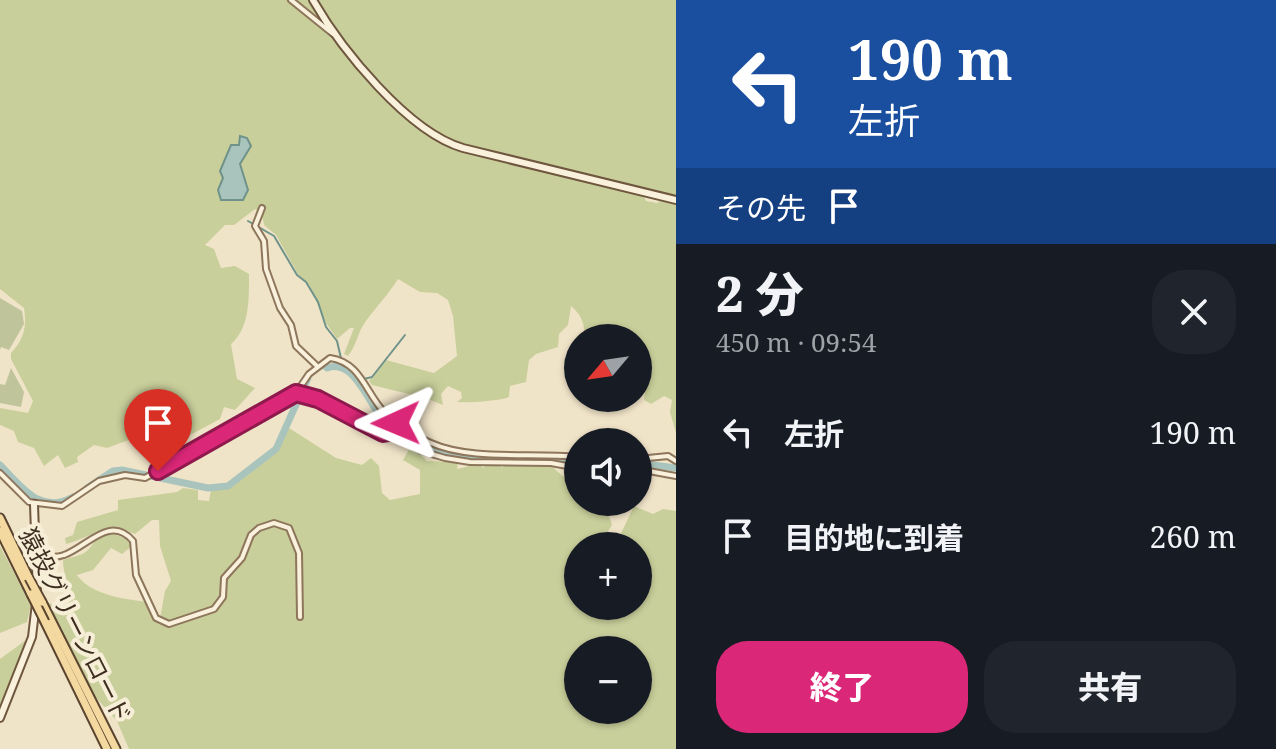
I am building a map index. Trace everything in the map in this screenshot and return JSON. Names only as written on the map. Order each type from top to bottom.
[{"type":"main road","name":"猿投グリーンロード","points":[[0,518],[116,749]]},
{"type":"main road","name":"猿投グリーンロード","points":[[0,531],[107,749]]},
{"type":"street","points":[[291,0],[338,38]]},
{"type":"street","points":[[313,0],[338,38],[394,101],[439,139],[450,145],[676,200]]},
{"type":"street","points":[[262,208],[255,225],[264,241],[266,269],[280,308],[291,325],[296,346],[317,366]]},
{"type":"street","points":[[0,473],[25,500],[34,504],[62,506],[99,481],[111,477],[145,478],[299,394],[317,366],[330,358],[348,364],[357,372],[386,415],[396,424],[431,443],[448,449],[564,456]]},
{"type":"street","points":[[299,394],[318,399],[373,429],[390,432],[421,451],[460,461],[532,462],[564,466]]},
{"type":"street","points":[[390,432],[396,424]]},
{"type":"street","points":[[652,458],[668,456],[676,461]]},
{"type":"street","points":[[652,472],[676,476]]},
{"type":"street","points":[[0,718],[32,637],[38,556],[34,504]]},
{"type":"street","points":[[38,556],[65,555],[105,531],[124,533],[133,541],[136,575],[156,618],[169,624],[214,609],[223,597],[224,578],[242,558],[251,535],[266,525],[280,524],[289,528],[299,553],[300,617]]},
{"type":"green space","points":[[0,0],[310,0],[339,43],[377,89],[420,128],[443,143],[466,152],[643,194],[646,201],[657,203],[663,199],[676,202],[676,433],[670,412],[672,400],[664,396],[652,403],[652,324],[583,324],[571,306],[568,324],[564,324],[559,334],[558,347],[536,354],[529,360],[526,382],[510,386],[509,397],[457,402],[462,398],[461,392],[448,386],[441,394],[443,405],[372,385],[369,381],[386,360],[434,373],[457,356],[448,300],[437,293],[420,292],[398,279],[363,325],[348,356],[344,354],[354,328],[337,339],[326,323],[309,285],[298,274],[276,235],[264,225],[262,214],[255,209],[234,225],[225,225],[205,245],[214,249],[221,268],[235,266],[249,274],[245,321],[231,344],[237,379],[255,388],[235,410],[224,407],[220,419],[179,441],[180,451],[170,456],[153,439],[142,435],[107,448],[94,445],[77,457],[78,462],[65,468],[58,455],[44,466],[34,448],[18,442],[14,431],[0,425],[0,408],[28,413],[33,401],[11,359],[11,353],[24,332],[24,308],[0,289]]},
{"type":"green space","points":[[315,0],[676,0],[676,197],[450,142],[417,121],[374,79],[336,33]]},
{"type":"green space","points":[[0,298],[22,311],[24,324],[9,350],[1,347],[0,350]]},
{"type":"green space","points":[[11,368],[24,392],[21,407],[0,403],[0,384],[5,385]]},
{"type":"green space","points":[[289,428],[336,458],[362,465],[371,458],[379,466],[382,493],[390,500],[420,494],[420,470],[403,460],[411,446],[427,461],[458,462],[457,469],[478,464],[484,468],[485,463],[499,463],[502,468],[506,464],[528,465],[534,456],[541,458],[564,477],[564,516],[609,516],[612,525],[608,532],[564,532],[564,620],[652,620],[652,532],[622,532],[629,516],[652,516],[663,509],[676,511],[676,749],[129,749],[117,721],[90,691],[45,601],[67,612],[69,600],[63,560],[86,551],[97,537],[114,534],[129,540],[132,546],[122,554],[111,548],[93,570],[77,575],[99,592],[147,602],[159,624],[165,591],[171,581],[160,546],[159,520],[152,520],[135,534],[109,529],[66,544],[65,538],[73,535],[77,522],[118,510],[118,500],[177,492],[183,488],[198,490],[198,500],[209,501],[211,490],[228,487],[276,451]]},
{"type":"green space","points":[[0,546],[31,605],[27,622],[0,633]]},
{"type":"green space","points":[[26,640],[11,684],[0,704],[0,659]]},
{"type":"water","points":[[240,136],[247,138],[251,146],[240,164],[248,190],[243,200],[221,200],[218,190],[223,178],[220,171],[231,145],[239,145]]},
{"type":"waterway","points":[[248,221],[274,236],[297,275],[306,282],[318,302],[326,327],[337,341],[343,367]]},
{"type":"waterway","points":[[364,379],[372,377],[405,335]]},
{"type":"waterway","points":[[319,367],[323,364],[327,368],[347,370],[384,422],[412,441],[431,449],[467,457],[564,459]]},
{"type":"waterway","points":[[87,488],[113,471],[122,470],[208,488],[228,486],[276,449],[308,378]]},
{"type":"waterway","points":[[0,465],[24,490],[41,501],[61,502],[73,497]]},
{"type":"waterway","points":[[652,465],[676,468]]},
{"type":"route","points":[[158,471],[296,393],[318,399],[383,433],[389,432],[396,423]]}]
